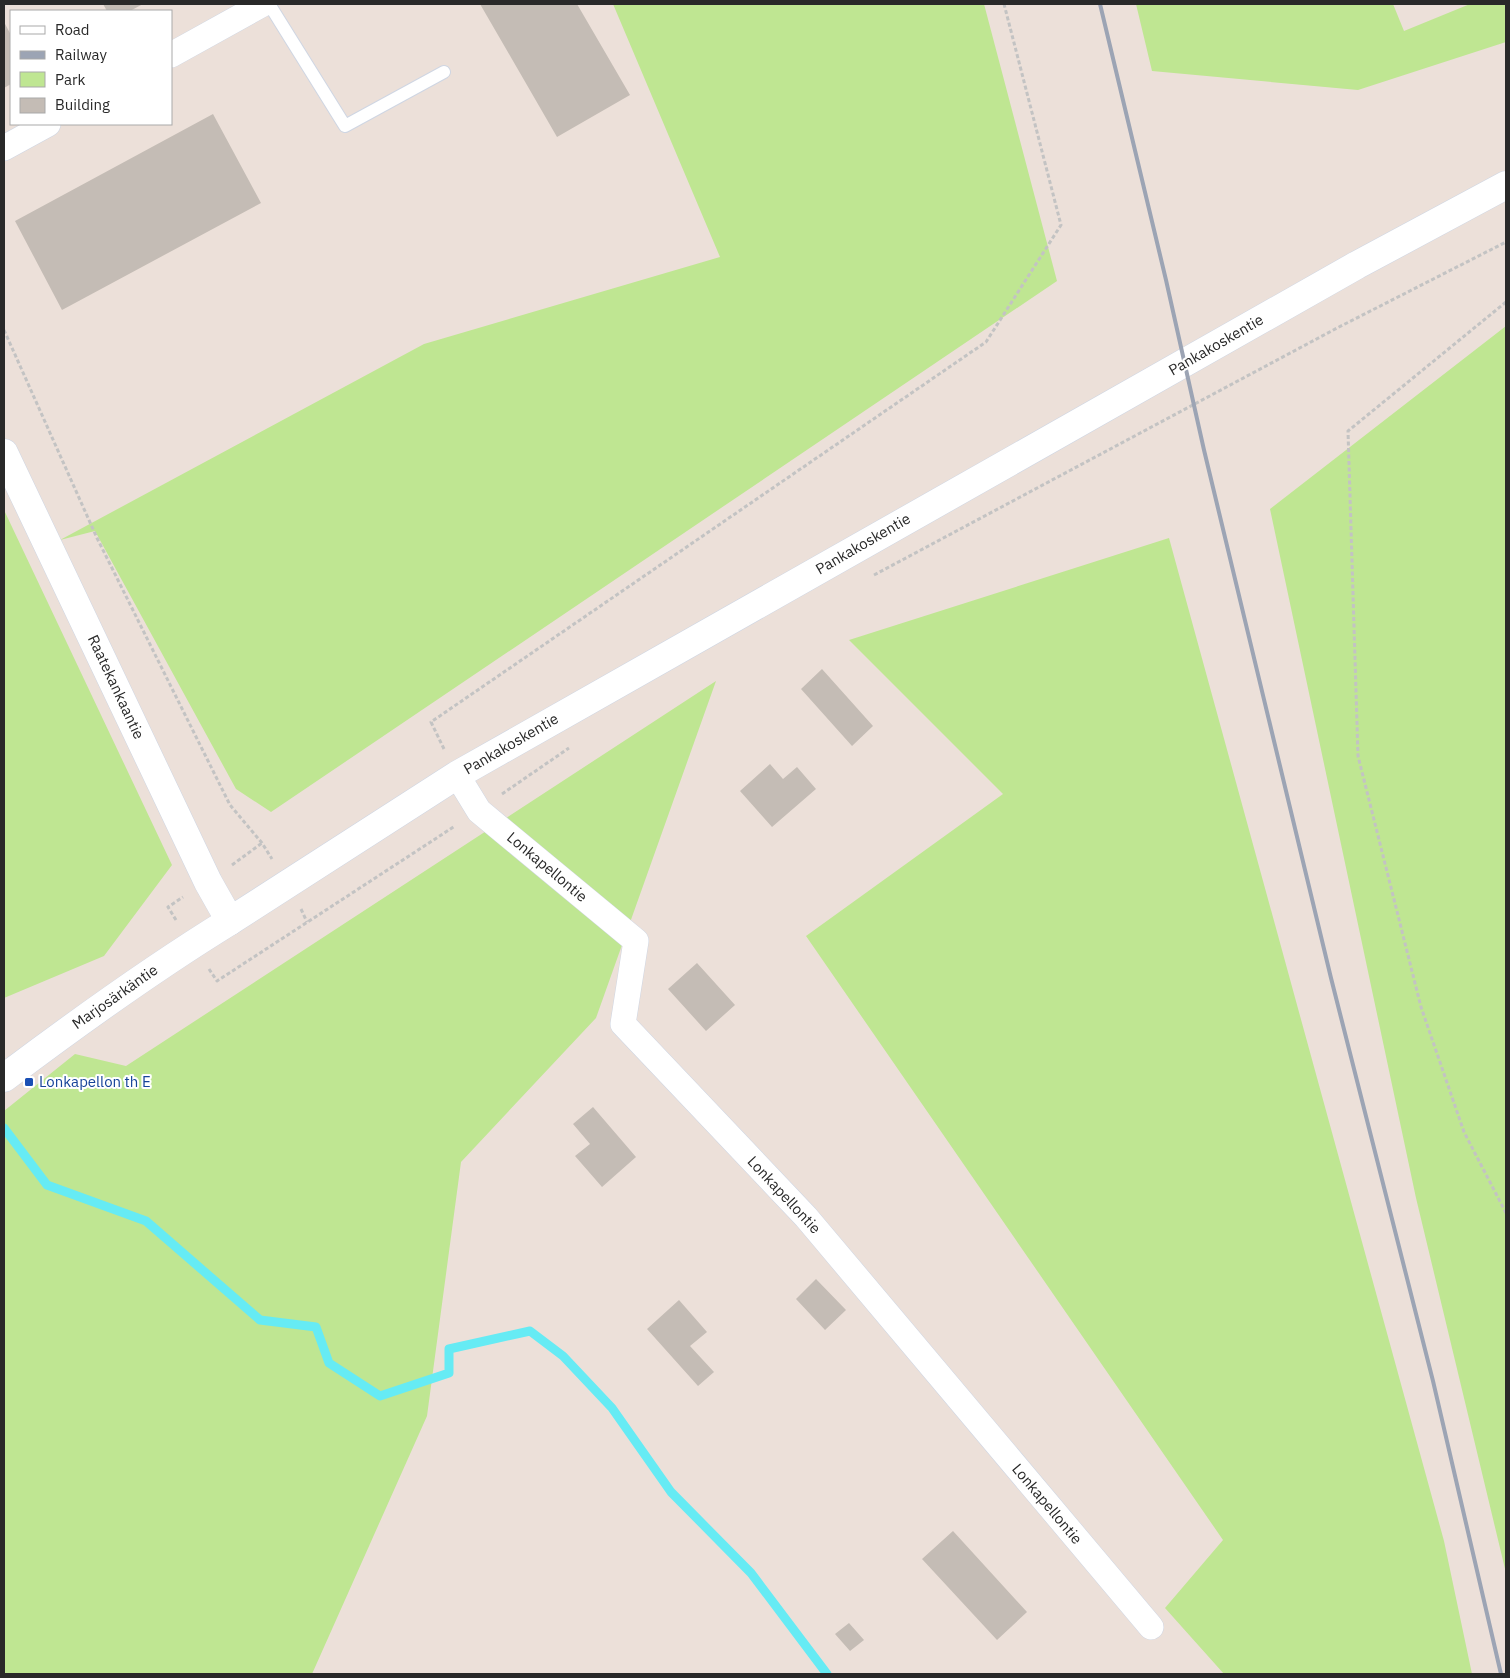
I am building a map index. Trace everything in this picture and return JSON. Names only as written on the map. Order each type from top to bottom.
[{"type":"main road","name":"Pankakoskentie","points":[[230,921],[457,775],[1357,265],[1506,185]]},
{"type":"main road","name":"Raatekankaantie","points":[[4,453],[208,882],[230,921]]},
{"type":"main road","name":"Marjosärkäntie","points":[[4,1078],[192,944],[230,921]]},
{"type":"street","points":[[172,54],[262,4]]},
{"type":"street","points":[[4,148],[46,125]]},
{"type":"street","name":"Lonkapellontie","points":[[457,775],[478,810],[636,941],[623,1024],[806,1217],[1151,1627]]},
{"type":"lane","points":[[269,4],[345,126],[444,72]]},
{"type":"path","points":[[457,775],[432,722],[986,342],[1061,225],[1004,4]]},
{"type":"path","points":[[868,579],[1339,327],[1506,242]]},
{"type":"path","points":[[1506,302],[1348,431],[1358,756],[1421,1007],[1464,1132],[1506,1213]]},
{"type":"path","points":[[4,330],[98,538],[230,806],[262,843],[288,884],[307,922]]},
{"type":"path","points":[[262,843],[208,882],[168,907],[217,981],[576,744]]},
{"type":"green space","points":[[613,4],[984,4],[1057,281],[271,812],[236,789],[95,531],[60,540],[424,344],[720,257]]},
{"type":"green space","points":[[1136,4],[1393,4],[1404,31],[1470,4],[1506,4],[1506,42],[1358,90],[1152,71]]},
{"type":"green space","points":[[1506,326],[1506,1573],[1416,1198],[1270,509]]},
{"type":"green space","points":[[4,510],[172,865],[104,956],[4,998]]},
{"type":"green space","points":[[1169,538],[1444,1541],[1472,1674],[1224,1674],[1165,1608],[1223,1540],[806,936],[1003,794],[849,640]]},
{"type":"green space","points":[[716,681],[596,1018],[461,1162],[427,1416],[312,1674],[4,1674],[4,1111],[75,1054],[126,1066]]},
{"type":"building","points":[[103,4],[143,4],[132,10],[106,10]]},
{"type":"building","points":[[480,4],[577,4],[630,95],[557,137]]},
{"type":"building","points":[[4,22],[10,33],[10,85],[4,88]]},
{"type":"building","points":[[213,114],[261,203],[62,310],[15,221]]},
{"type":"building","points":[[822,669],[873,726],[852,746],[801,689]]},
{"type":"building","points":[[770,764],[783,779],[797,767],[816,789],[772,827],[740,791]]},
{"type":"building","points":[[697,963],[735,1005],[706,1031],[668,989]]},
{"type":"building","points":[[593,1107],[636,1157],[602,1187],[575,1156],[590,1144],[573,1124]]},
{"type":"building","points":[[816,1279],[846,1310],[825,1330],[796,1299]]},
{"type":"building","points":[[679,1300],[707,1332],[690,1346],[714,1372],[698,1386],[647,1329]]},
{"type":"building","points":[[953,1531],[1027,1612],[997,1640],[922,1559]]},
{"type":"building","points":[[849,1623],[864,1640],[850,1651],[835,1634]]},
{"type":"waterway","points":[[4,1128],[47,1185],[146,1221],[260,1320],[316,1327],[329,1363],[380,1396],[449,1373],[449,1349],[530,1331],[563,1356],[612,1408],[671,1492],[751,1573],[827,1674]]},
{"type":"railway","points":[[1100,4],[1166,280],[1204,450],[1331,978],[1433,1381],[1501,1674]]},
{"type":"place","name":"Lonkapellon th E","points":[[29,1082]]}]
